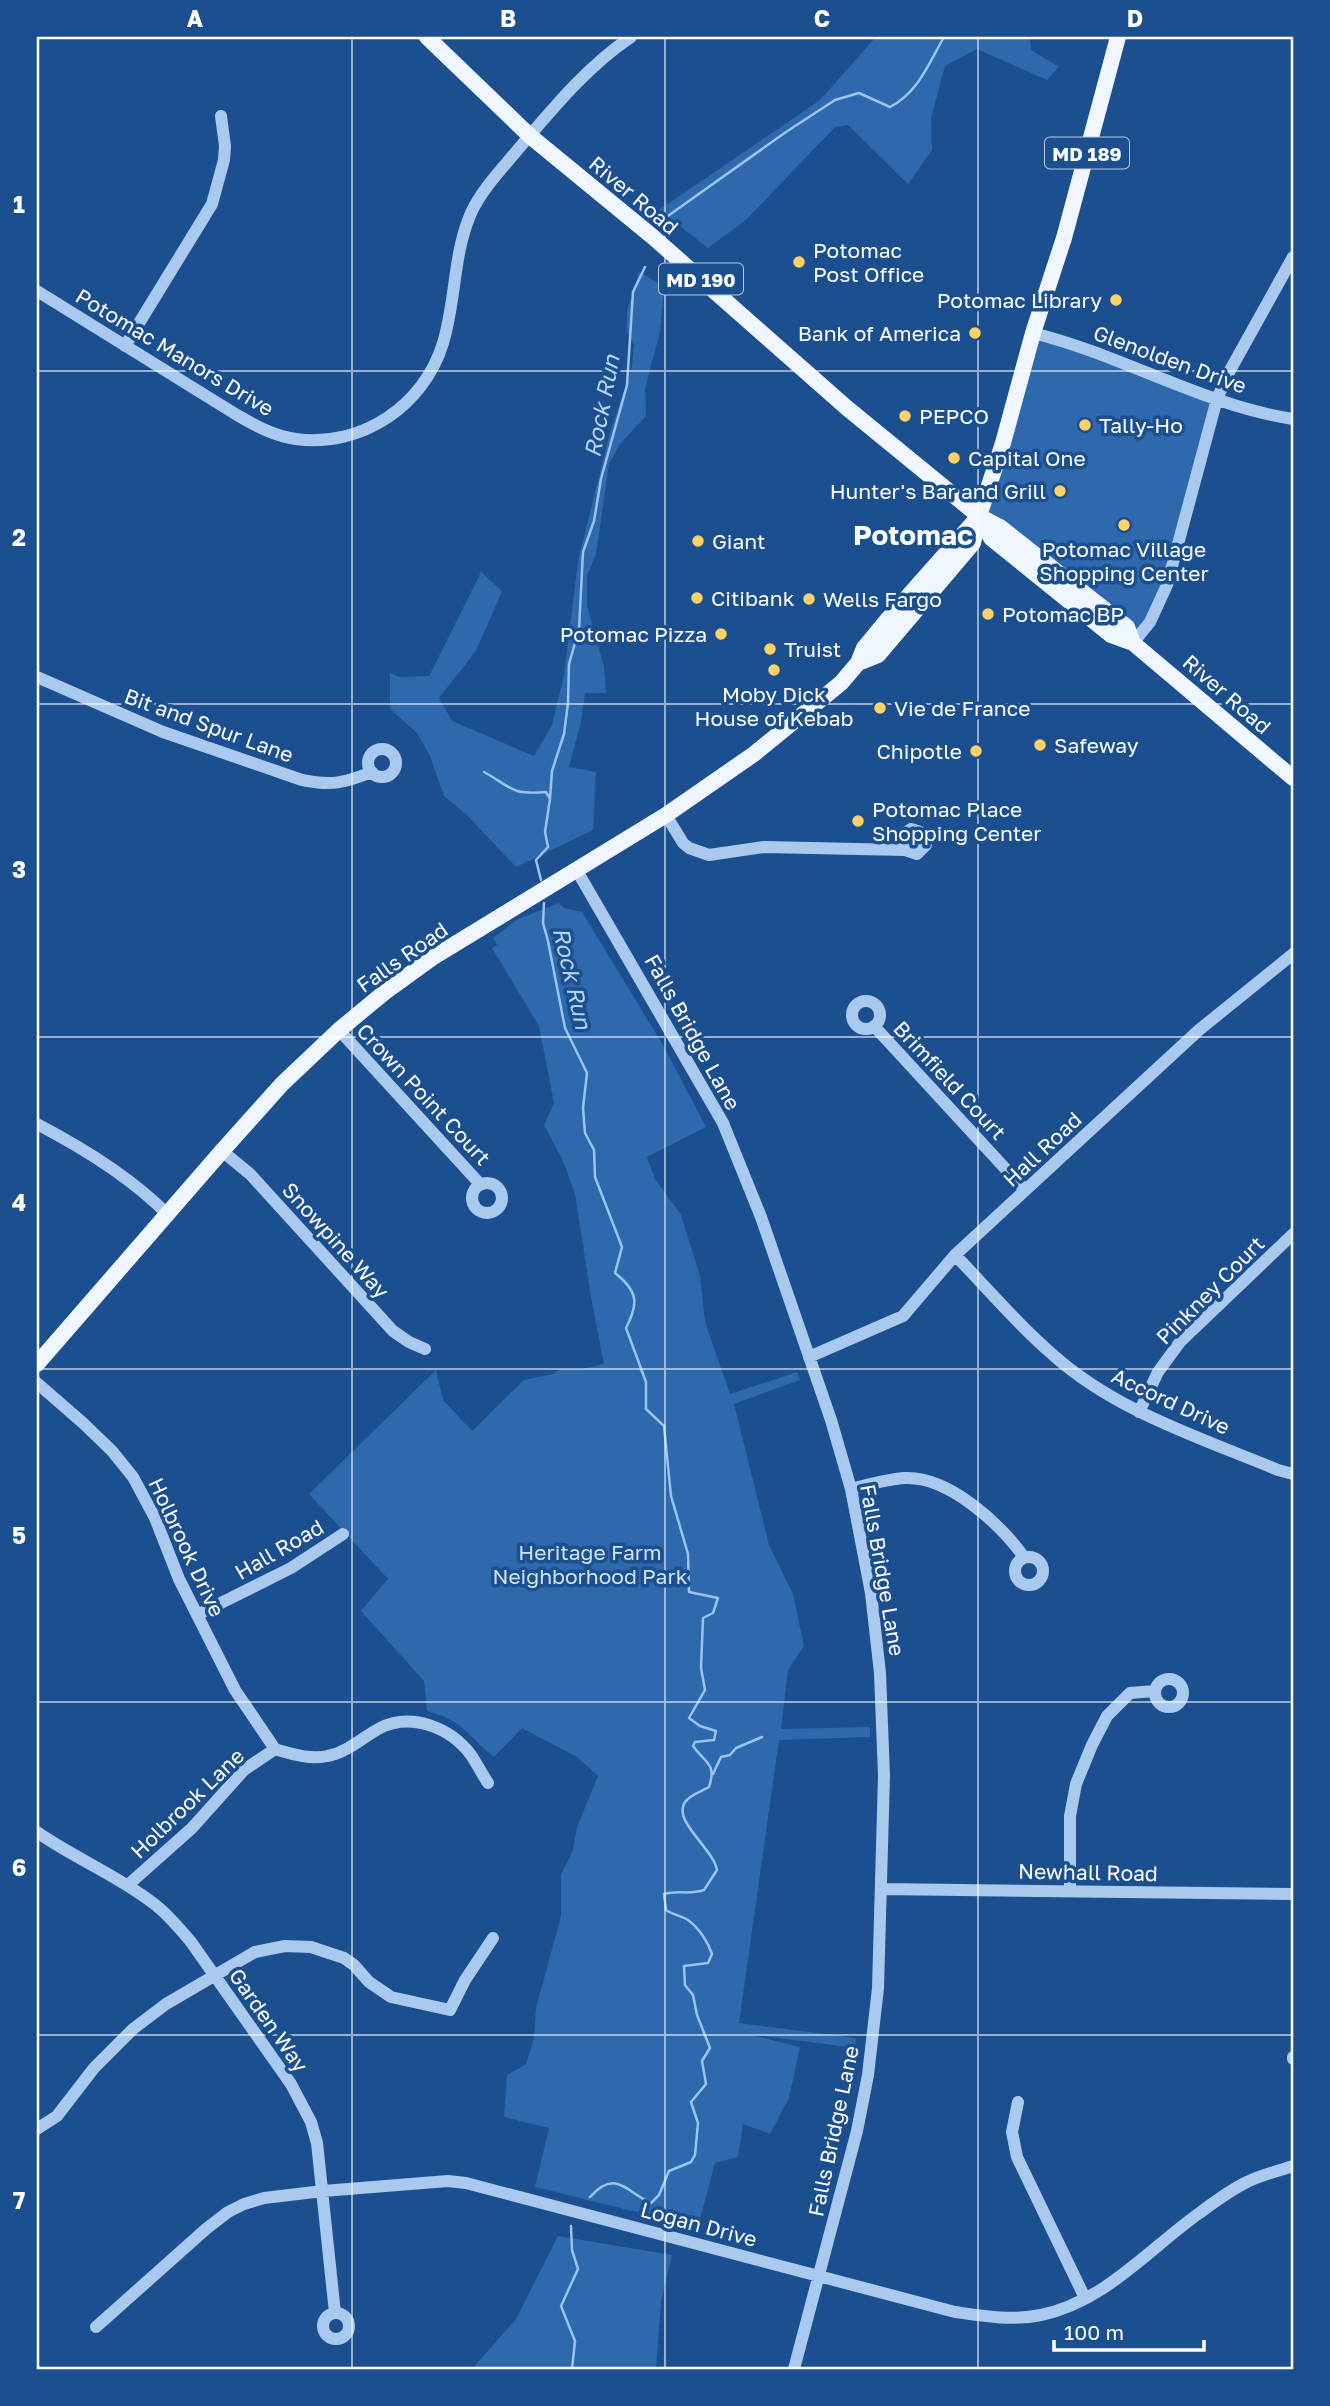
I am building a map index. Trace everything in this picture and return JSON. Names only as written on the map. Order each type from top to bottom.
[{"type":"main road","name":"River Road","points":[[427,37],[530,136],[653,237],[847,408],[979,516],[991,538],[1111,635],[1133,643],[1293,778]]},
{"type":"main road","name":"Falls Road","points":[[37,1364],[282,1084],[339,1031],[385,992],[432,958],[666,815],[754,754],[841,683],[887,620],[979,516],[1064,238],[1118,37]]},
{"type":"street","name":"Potomac Manors Drive","points":[[37,290],[267,432],[293,439],[333,439],[375,426],[398,411],[418,391],[429,375],[443,343],[459,252],[471,213],[489,184],[593,69],[631,37]]},
{"type":"street","points":[[125,346],[212,204],[224,160],[221,116]]},
{"type":"street","points":[[1133,643],[1150,622],[1167,585],[1217,399],[1293,257]]},
{"type":"street","name":"Glenolden Drive","points":[[1033,333],[1065,341],[1217,399],[1293,419]]},
{"type":"street","name":"Bit and Spur Lane","points":[[37,677],[158,730],[302,780],[324,785],[341,784],[372,772]]},
{"type":"street","points":[[666,815],[683,843],[709,855],[764,847],[905,850]]},
{"type":"street","name":"Falls Bridge Lane","points":[[576,869],[723,1123],[761,1217],[831,1420],[851,1489],[872,1593],[880,1673],[884,1776],[878,1988],[869,2075],[857,2131],[794,2369]]},
{"type":"street","name":"Hall Road","points":[[809,1357],[903,1316],[955,1255],[1199,1031],[1293,954]]},
{"type":"street","name":"Brimfield Court","points":[[874,1026],[1026,1190]]},
{"type":"street","name":"Crown Point Court","points":[[339,1031],[480,1184]]},
{"type":"street","points":[[37,1124],[104,1164],[151,1197],[168,1215]]},
{"type":"street","name":"Snowpine Way","points":[[222,1151],[250,1174],[393,1331],[425,1349]]},
{"type":"street","name":"Pinkney Court","points":[[1139,1412],[1158,1373],[1180,1342],[1293,1234]]},
{"type":"street","name":"Accord Drive","points":[[955,1255],[1052,1355],[1094,1386],[1139,1412],[1278,1471],[1293,1474]]},
{"type":"street","name":"Holbrook Drive","points":[[37,1383],[109,1449],[134,1478],[155,1518],[179,1579],[235,1690],[275,1749]]},
{"type":"street","points":[[851,1489],[904,1478],[924,1480],[941,1486],[958,1495],[1009,1537],[1024,1557]]},
{"type":"street","name":"Hall Road","points":[[197,1615],[291,1568],[343,1534]]},
{"type":"street","points":[[1070,1891],[1072,1800],[1092,1745],[1107,1716],[1130,1693],[1155,1691]]},
{"type":"street","name":"Holbrook Lane","points":[[128,1885],[192,1828],[244,1770],[275,1749],[299,1756],[327,1756],[348,1749],[387,1725],[404,1721],[421,1723],[436,1727],[458,1742],[470,1754],[488,1783]]},
{"type":"street","name":"Garden Way","points":[[37,1832],[128,1885],[174,1921],[291,2084],[303,2105],[317,2143],[335,2313]]},
{"type":"street","name":"Newhall Road","points":[[882,1889],[1293,1894]]},
{"type":"street","points":[[37,2129],[57,2116],[94,2068],[134,2029],[166,2004],[254,1952],[285,1946],[311,1947],[344,1958],[369,1982],[391,1997],[450,2010],[465,1980],[493,1938]]},
{"type":"street","points":[[1018,2102],[1012,2132],[1017,2157],[1085,2298]]},
{"type":"street","name":"Logan Drive","points":[[96,2328],[206,2229],[228,2212],[244,2204],[264,2198],[323,2191],[448,2181],[466,2183],[955,2312],[988,2317],[1042,2315],[1085,2298],[1127,2273],[1195,2216],[1248,2182],[1293,2166]]},
{"type":"green space","points":[[876,37],[1030,37],[1031,50],[1059,67],[1047,80],[977,49],[945,66],[931,118],[932,150],[908,184],[848,125],[835,127],[746,220],[708,248],[659,210],[820,100]]},
{"type":"green space","points":[[639,272],[664,286],[660,332],[645,388],[646,416],[620,444],[609,464],[596,554],[587,576],[587,606],[604,667],[606,693],[585,693],[581,722],[569,767],[596,772],[593,830],[516,867],[466,814],[444,796],[430,756],[417,733],[390,709],[390,673],[400,677],[429,676],[481,572],[502,591],[476,651],[439,698],[452,721],[534,756],[552,725],[564,675],[578,561],[610,432],[632,367],[634,344],[627,332],[627,311]]},
{"type":"green space","points":[[1033,333],[1217,399],[1167,585],[1133,643],[1111,635],[979,516]]},
{"type":"green space","name":"Heritage Farm Neighborhood Park","points":[[559,903],[564,908],[582,912],[663,1045],[706,1127],[647,1157],[655,1179],[681,1215],[700,1276],[705,1322],[730,1394],[797,1372],[800,1380],[734,1404],[769,1545],[793,1594],[804,1646],[788,1670],[781,1729],[870,1727],[870,1737],[779,1740],[739,2023],[856,2038],[855,2048],[748,2034],[800,2047],[789,2098],[770,2134],[743,2124],[738,2157],[715,2163],[698,2227],[535,2187],[549,2128],[504,2117],[507,2075],[526,2064],[534,2038],[536,2008],[561,1916],[561,1875],[573,1850],[577,1827],[598,1776],[577,1757],[522,1728],[494,1757],[457,1724],[427,1711],[424,1681],[361,1611],[388,1579],[309,1494],[436,1370],[443,1400],[472,1431],[524,1380],[553,1374],[561,1369],[582,1369],[604,1364],[575,1194],[563,1161],[544,1125],[554,1103],[539,1026],[492,948],[497,945],[493,938],[518,919]]},
{"type":"green space","points":[[558,2236],[672,2255],[661,2301],[656,2369],[472,2369],[516,2319]]},
{"type":"waterway","name":"Rock Run","points":[[665,218],[835,100],[859,93],[890,107],[900,101],[922,76],[944,37]]},
{"type":"waterway","name":"Rock Run","points":[[541,880],[536,860],[548,847],[545,832],[552,771],[564,734],[569,664],[579,629],[583,552],[594,521],[601,479],[627,385],[633,292],[645,267]]},
{"type":"waterway","points":[[484,772],[512,789],[546,792],[549,797]]},
{"type":"waterway","name":"Rock Run","points":[[544,903],[543,923],[565,1028],[587,1073],[583,1108],[585,1133],[594,1150],[595,1177],[622,1247],[615,1273],[628,1286],[634,1298],[633,1311],[626,1328],[646,1382],[646,1409],[664,1426],[671,1496],[688,1554],[689,1592],[718,1598],[713,1613],[703,1618],[701,1668],[705,1690],[689,1718],[700,1726],[716,1731],[714,1740],[695,1742],[693,1746],[711,1768],[711,1779],[709,1787],[693,1795],[682,1809],[688,1826],[717,1870],[704,1890],[664,1894],[666,1910],[692,1923],[703,1936],[712,1954],[708,1963],[684,1966],[685,1985],[693,1995],[697,2015],[710,2048],[702,2061],[706,2084],[691,2102],[698,2123],[695,2155],[691,2162],[669,2171],[659,2195],[651,2203],[614,2183],[599,2188],[590,2197]]},
{"type":"waterway","points":[[713,1774],[721,1757],[730,1755],[736,1748],[762,1737]]},
{"type":"waterway","name":"Rock Run","points":[[571,2226],[572,2250],[578,2269],[561,2306],[575,2341],[572,2369]]},
{"type":"place","name":"Potomac Post Office","points":[[799,262]]},
{"type":"place","name":"Potomac Library","points":[[1116,300]]},
{"type":"place","name":"Bank of America","points":[[975,333]]},
{"type":"place","name":"PEPCO","points":[[905,416]]},
{"type":"place","name":"Tally-Ho","points":[[1085,425]]},
{"type":"place","name":"Capital One","points":[[954,458]]},
{"type":"place","name":"Hunter's Bar and Grill","points":[[1060,491]]},
{"type":"place","name":"Potomac Village Shopping Center","points":[[1124,525]]},
{"type":"place","name":"Giant","points":[[698,541]]},
{"type":"place","name":"Citibank","points":[[697,598]]},
{"type":"place","name":"Wells Fargo","points":[[809,599]]},
{"type":"place","name":"Potomac BP","points":[[988,614]]},
{"type":"place","name":"Potomac Pizza","points":[[721,634]]},
{"type":"place","name":"Truist","points":[[770,649]]},
{"type":"place","name":"Moby Dick House of Kebab","points":[[774,670]]},
{"type":"place","name":"Vie de France","points":[[880,708]]},
{"type":"place","name":"Safeway","points":[[1040,745]]},
{"type":"place","name":"Chipotle","points":[[976,751]]},
{"type":"place","name":"Potomac Place Shopping Center","points":[[858,821]]},
{"type":"district","name":"Potomac","points":[[913,534]]}]
